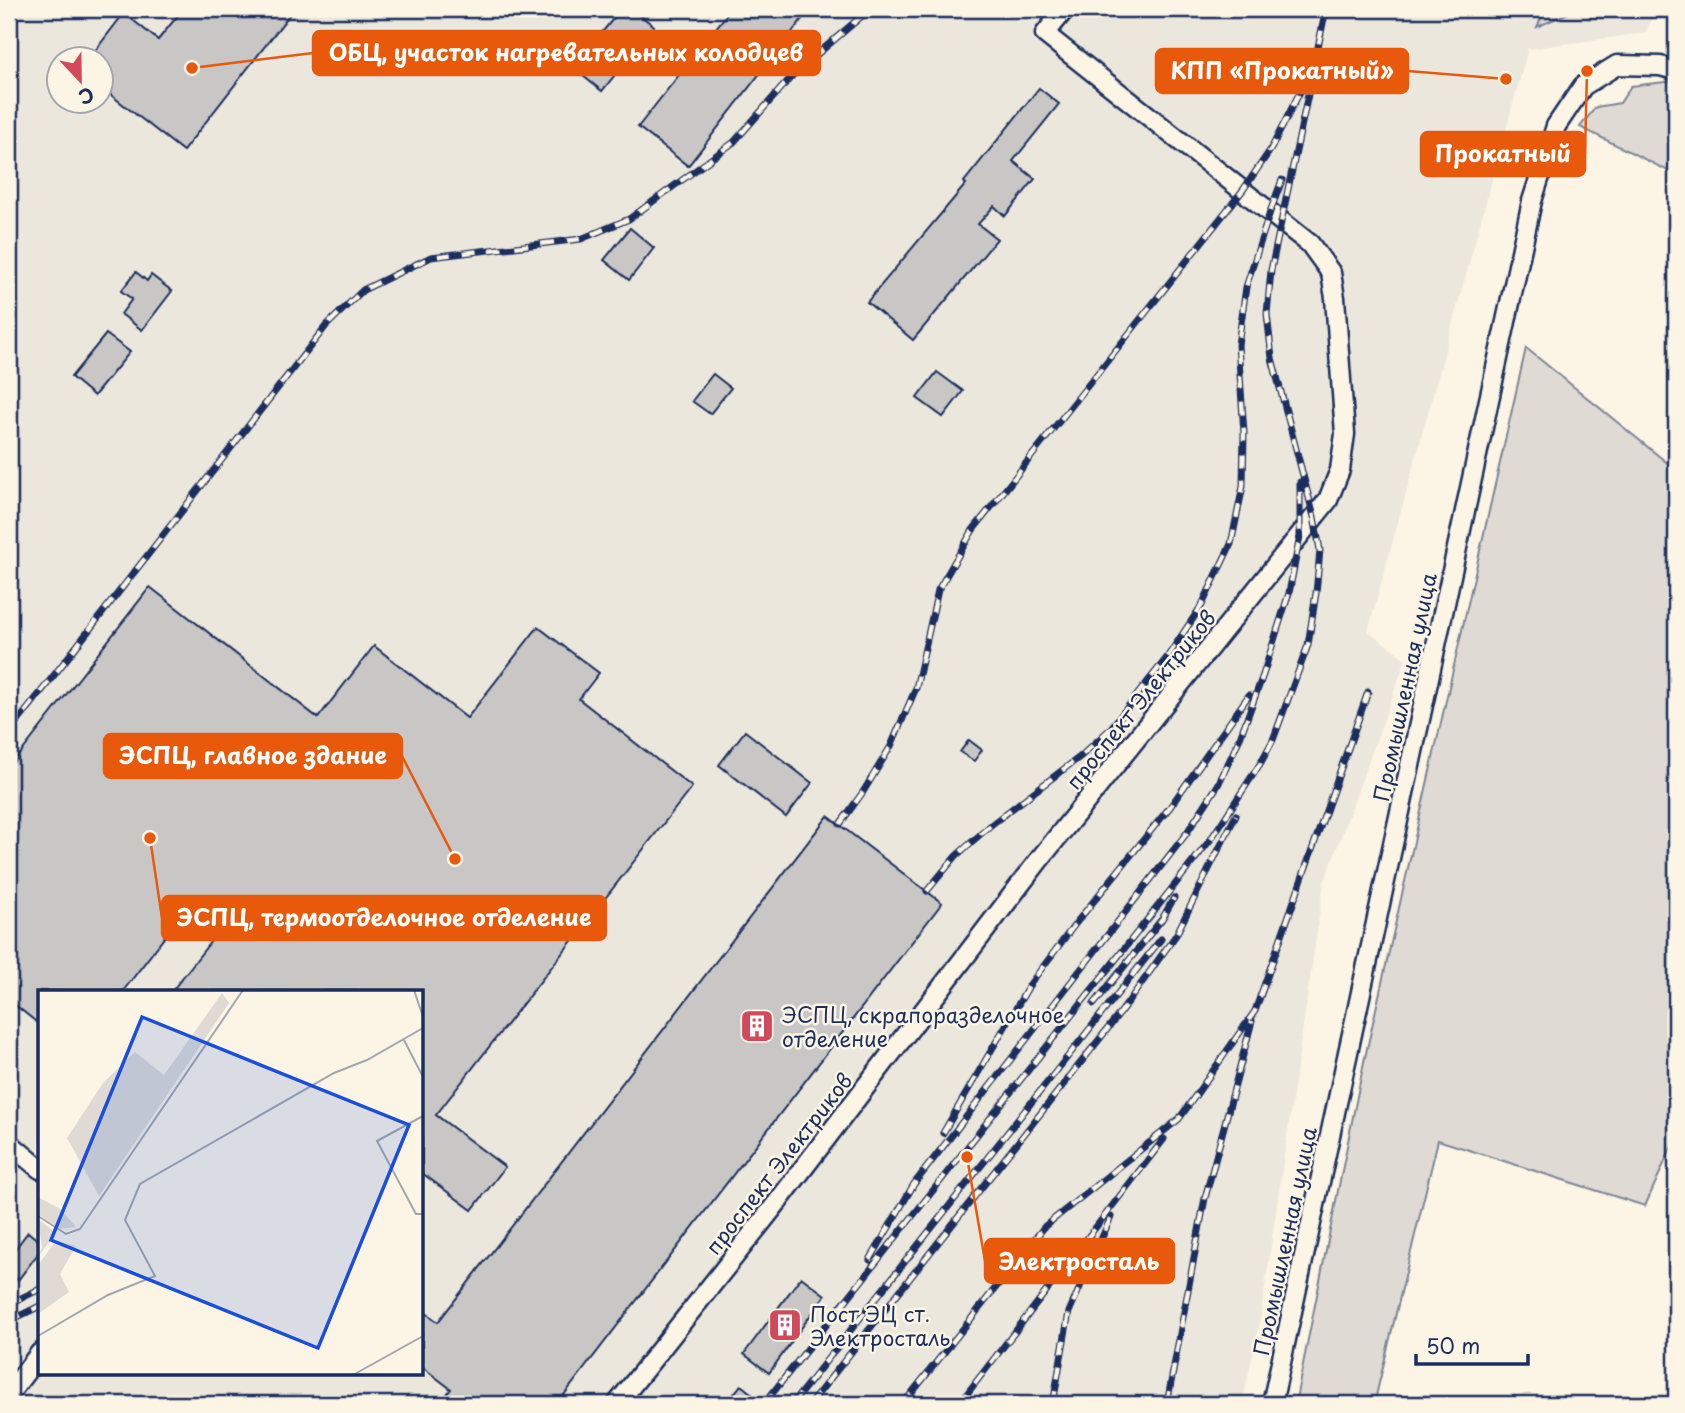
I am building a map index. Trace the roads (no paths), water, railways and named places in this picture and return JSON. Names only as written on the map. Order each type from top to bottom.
[{"type":"street","name":"проспект Электриков","points":[[617,1404],[776,1204],[1039,860],[1328,500],[1340,470],[1345,434],[1331,272],[1310,244],[1045,34],[1065,9]]},
{"type":"street","name":"Промышленная улица","points":[[1272,1404],[1532,201],[1556,126],[1583,86],[1617,65],[1661,66],[1676,70]]},
{"type":"street","points":[[9,1143],[38,1167]]},
{"type":"street","points":[[9,1394],[38,1356]]},
{"type":"railway","points":[[9,733],[326,326],[363,290],[431,257],[581,239],[629,219],[734,142],[793,75],[870,9]]},
{"type":"railway","points":[[840,1308],[1211,839],[1273,740],[1308,645],[1320,550],[1314,517],[1272,358],[1267,314],[1271,270],[1326,9]]},
{"type":"railway","points":[[840,824],[891,746],[916,688],[938,590],[973,530],[1243,190],[1271,149],[1304,84]]},
{"type":"railway","points":[[927,891],[956,856],[992,824],[1081,756],[1110,729],[1166,659],[1202,605],[1231,544],[1243,486],[1244,433],[1238,345],[1246,287],[1282,180]]},
{"type":"railway","points":[[870,1260],[914,1184],[1186,834],[1218,785],[1239,740],[1289,593],[1300,536],[1300,482]]},
{"type":"railway","points":[[903,1404],[1045,1226],[1179,1119],[1255,1011],[1368,692]]},
{"type":"railway","points":[[943,1133],[1030,984],[1170,807],[1249,695]]},
{"type":"railway","points":[[810,1404],[1121,1012],[1176,935],[1236,815]]},
{"type":"railway","points":[[1094,1004],[1162,919],[1174,898]]},
{"type":"railway","points":[[792,1404],[1161,939]]},
{"type":"railway","points":[[1167,1404],[1205,1198],[1252,1021]]},
{"type":"railway","points":[[959,1404],[1164,1139]]},
{"type":"railway","points":[[1053,1404],[1069,1312],[1111,1217]]},
{"type":"railway","points":[[9,1304],[38,1290]]},
{"type":"railway","points":[[764,1404],[845,1301]]},
{"type":"railway","points":[[9,1321],[38,1307]]},
{"type":"place","name":"ОБЦ, участок нагревательных колодцев","points":[[192,68]]},
{"type":"place","name":"Прокатный","points":[[1587,71]]},
{"type":"place","name":"КПП «Прокатный»","points":[[1506,79]]},
{"type":"place","name":"ЭСПЦ, термоотделочное отделение","points":[[150,838]]},
{"type":"place","name":"ЭСПЦ, главное здание","points":[[455,859]]},
{"type":"place","name":"ЭСПЦ, скрапоразделочное отделение","points":[[757,1026]]},
{"type":"place","name":"Электросталь","points":[[967,1157]]},
{"type":"place","name":"Пост ЭЦ ст. Электросталь","points":[[785,1325]]}]
